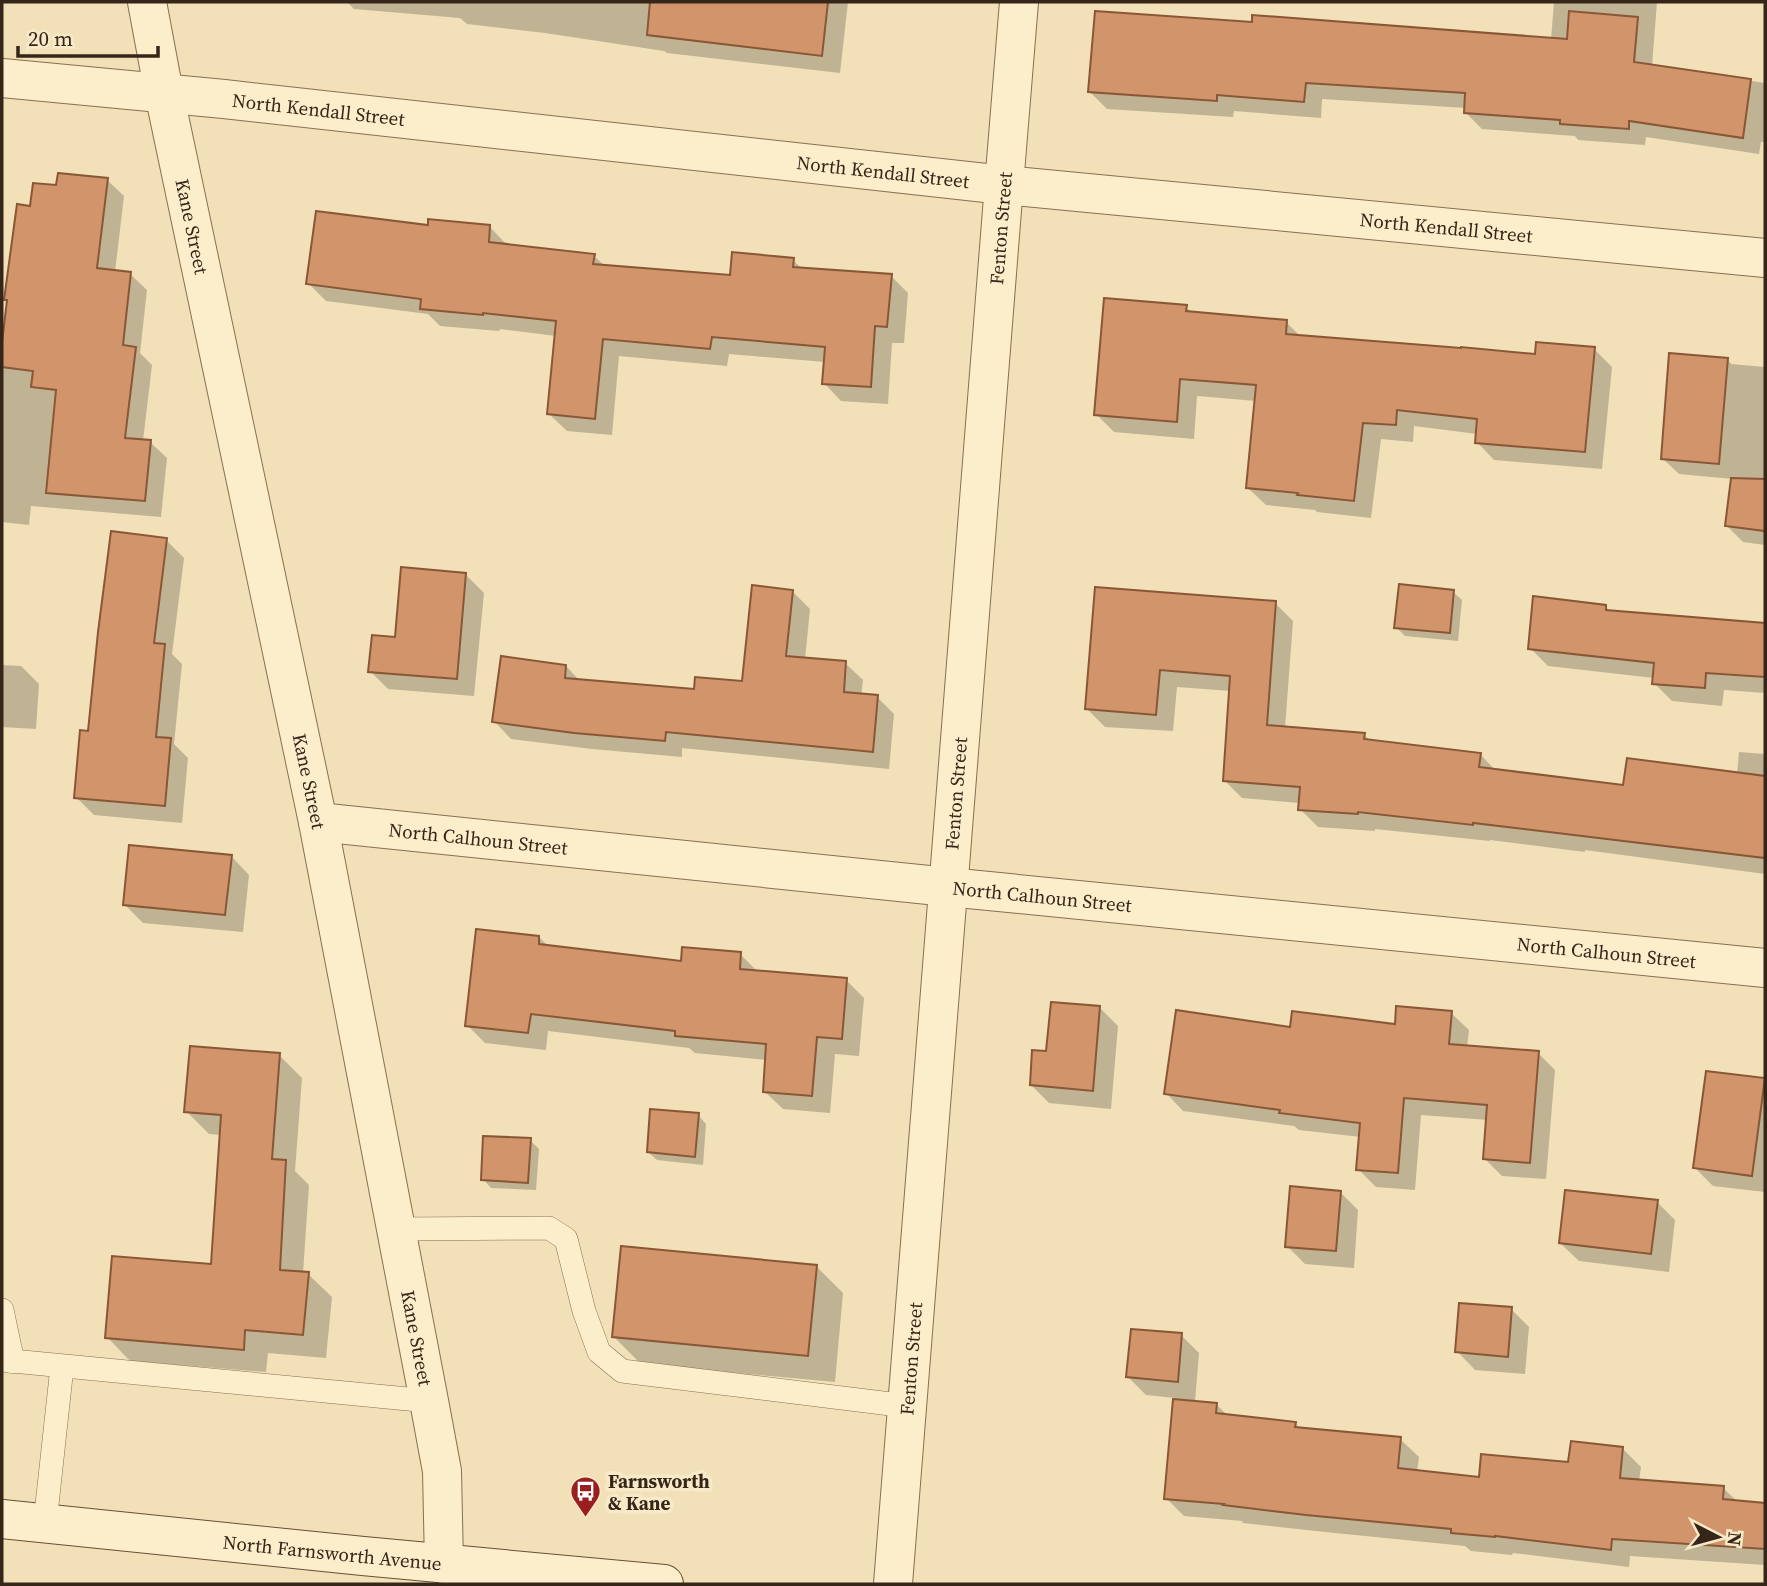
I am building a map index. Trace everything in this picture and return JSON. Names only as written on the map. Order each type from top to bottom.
[{"type":"street","name":"Kane Street","points":[[147,2],[318,822],[429,1401],[442,1471],[442,1574]]},
{"type":"street","name":"Fenton Street","points":[[893,1584],[1020,2]]},
{"type":"street","name":"North Kendall Street","points":[[2,78],[164,93],[1004,185],[1765,258]]},
{"type":"street","name":"North Calhoun Street","points":[[318,822],[1765,968]]},
{"type":"street","name":"North Farnsworth Avenue","points":[[2,1519],[442,1574],[664,1584]]},
{"type":"lane","points":[[396,1229],[549,1228],[558,1233],[566,1239],[584,1311],[599,1352],[622,1371],[907,1406]]},
{"type":"lane","points":[[2,1310],[7,1361],[429,1401]]},
{"type":"lane","points":[[46,1524],[62,1367]]},
{"type":"building","points":[[650,2],[828,2],[822,56],[647,35]]},
{"type":"building","points":[[1095,11],[1252,22],[1252,15],[1567,39],[1569,11],[1638,17],[1634,62],[1751,79],[1743,138],[1629,121],[1629,129],[1560,124],[1560,120],[1464,113],[1465,93],[1306,83],[1304,102],[1217,95],[1217,101],[1088,92]]},
{"type":"building","points":[[58,173],[108,178],[97,268],[131,272],[123,345],[136,347],[125,438],[151,440],[145,501],[46,493],[56,390],[31,387],[33,371],[2,367],[7,300],[4,300],[17,204],[30,206],[33,183],[56,185]]},
{"type":"building","points":[[316,211],[428,225],[428,219],[490,225],[489,242],[595,254],[593,264],[730,275],[732,252],[794,258],[793,267],[892,274],[887,327],[875,326],[871,387],[822,384],[825,347],[712,337],[710,349],[603,339],[595,419],[547,414],[556,321],[420,309],[421,299],[306,284]]},
{"type":"building","points":[[1104,298],[1187,305],[1186,311],[1287,320],[1286,334],[1535,354],[1536,342],[1595,347],[1585,452],[1475,443],[1477,419],[1397,410],[1396,425],[1363,423],[1354,501],[1246,488],[1256,385],[1180,379],[1177,422],[1094,415]]},
{"type":"building","points":[[1669,353],[1728,358],[1719,464],[1661,459]]},
{"type":"building","points":[[1731,478],[1765,479],[1765,531],[1725,526]]},
{"type":"building","points":[[111,531],[167,538],[154,643],[165,644],[156,737],[171,738],[165,806],[74,798],[80,730],[88,731]]},
{"type":"building","points":[[401,567],[466,573],[457,679],[368,672],[372,635],[395,637]]},
{"type":"building","points":[[1399,584],[1454,590],[1450,633],[1394,628]]},
{"type":"building","points":[[752,585],[793,590],[786,656],[846,661],[844,692],[878,695],[873,752],[666,732],[665,741],[492,722],[501,656],[566,665],[565,678],[694,689],[695,677],[742,681]]},
{"type":"building","points":[[1095,587],[1276,601],[1267,725],[1365,733],[1364,739],[1481,753],[1479,767],[1623,785],[1627,758],[1765,776],[1765,858],[1473,823],[1358,812],[1298,810],[1300,787],[1223,781],[1230,676],[1160,670],[1156,715],[1085,709]]},
{"type":"building","points":[[1533,596],[1606,605],[1606,610],[1765,623],[1765,677],[1706,673],[1705,688],[1652,684],[1654,663],[1528,649]]},
{"type":"building","points":[[129,845],[232,855],[225,915],[123,905]]},
{"type":"building","points":[[476,929],[539,936],[539,944],[681,961],[682,947],[741,952],[740,969],[847,978],[842,1039],[817,1037],[812,1096],[763,1092],[766,1044],[675,1036],[675,1031],[531,1014],[528,1033],[465,1026]]},
{"type":"building","points":[[1051,1002],[1100,1006],[1093,1091],[1030,1085],[1032,1050],[1046,1051]]},
{"type":"building","points":[[1396,1006],[1452,1011],[1449,1044],[1539,1051],[1530,1163],[1483,1159],[1487,1105],[1404,1098],[1398,1173],[1356,1170],[1360,1123],[1164,1094],[1176,1010],[1290,1027],[1292,1011],[1395,1024]]},
{"type":"building","points":[[190,1046],[280,1053],[272,1159],[286,1160],[280,1270],[309,1272],[303,1335],[245,1330],[244,1350],[105,1338],[112,1256],[211,1264],[221,1115],[184,1112]]},
{"type":"building","points":[[1706,1071],[1765,1078],[1752,1176],[1693,1168]]},
{"type":"building","points":[[650,1109],[699,1113],[695,1157],[647,1152]]},
{"type":"building","points":[[483,1136],[531,1138],[528,1183],[481,1180]]},
{"type":"building","points":[[1290,1186],[1341,1191],[1336,1251],[1285,1247]]},
{"type":"building","points":[[1565,1190],[1658,1200],[1651,1254],[1559,1243]]},
{"type":"building","points":[[621,1246],[817,1265],[808,1356],[612,1337]]},
{"type":"building","points":[[1459,1303],[1512,1307],[1508,1357],[1455,1352]]},
{"type":"building","points":[[1131,1329],[1182,1333],[1178,1382],[1126,1377]]},
{"type":"building","points":[[1173,1399],[1217,1403],[1216,1413],[1296,1422],[1295,1427],[1401,1437],[1398,1468],[1479,1477],[1481,1454],[1568,1462],[1571,1441],[1623,1447],[1620,1478],[1724,1486],[1723,1499],[1765,1503],[1765,1549],[1612,1539],[1611,1550],[1451,1533],[1451,1529],[1164,1499]]},
{"type":"place","name":"Farnsworth & Kane","points":[[585,1519]]}]
